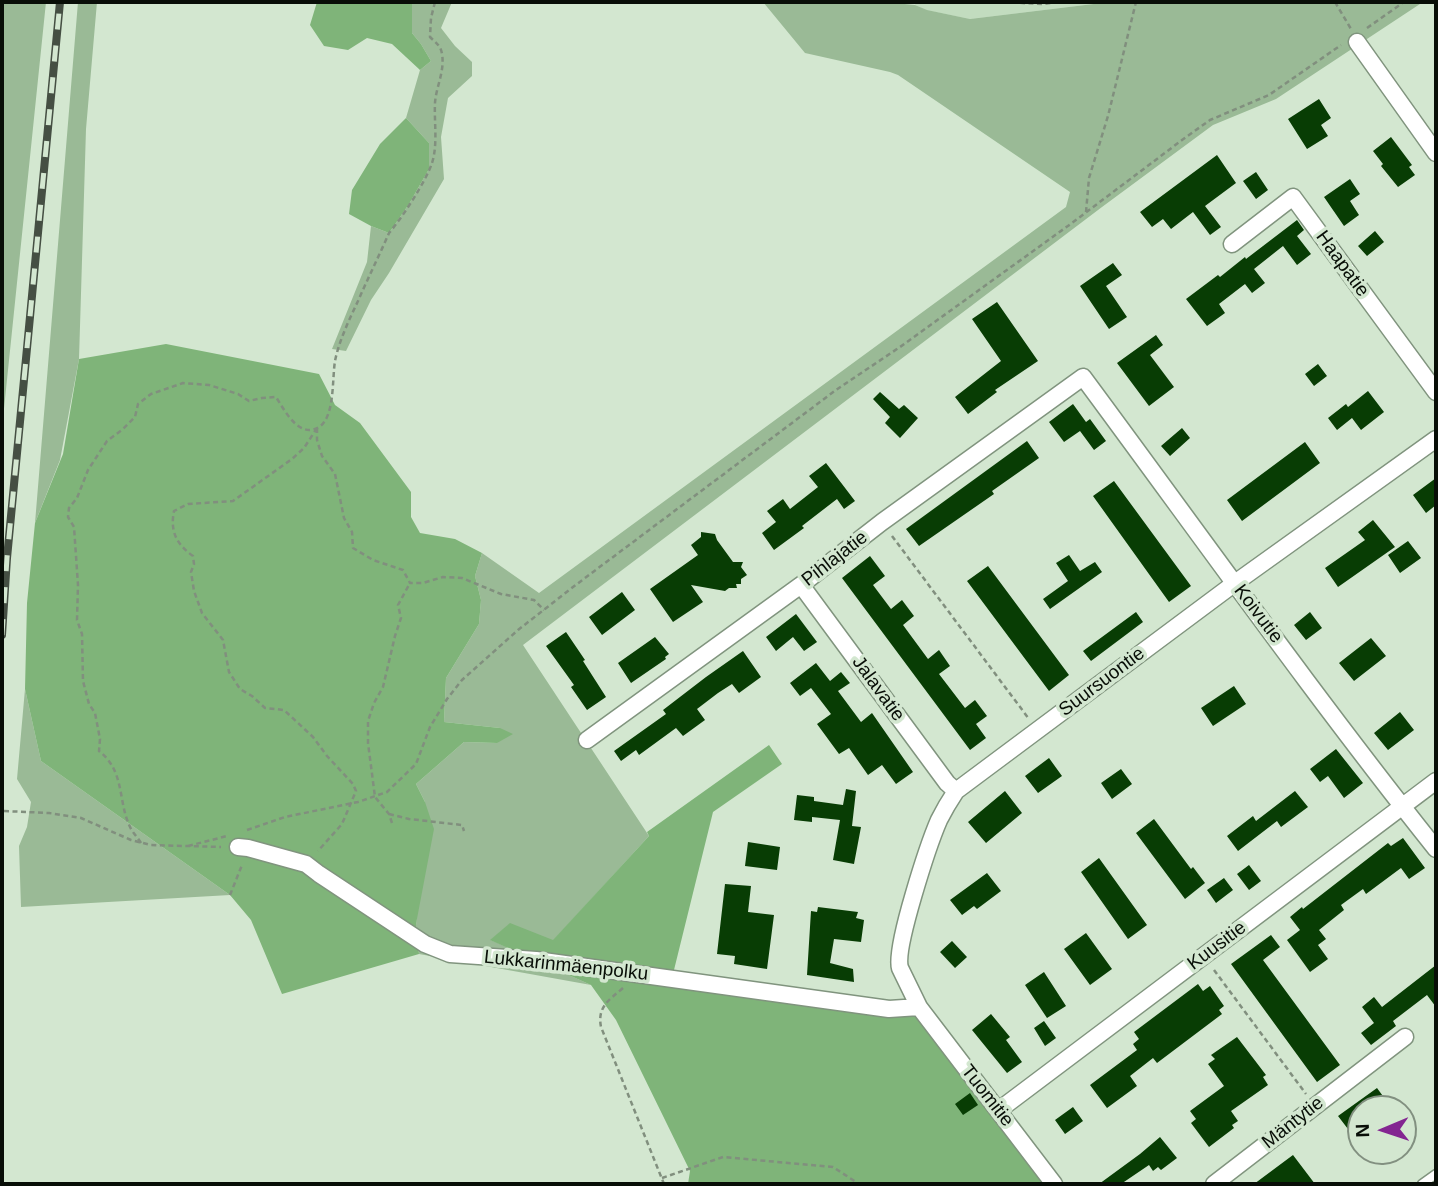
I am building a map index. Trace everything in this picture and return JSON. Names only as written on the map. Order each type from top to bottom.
[{"type":"street","points":[[1356,39],[1436,153]]},
{"type":"street","name":"Haapatie","points":[[1232,244],[1293,197],[1436,392]]},
{"type":"street","name":"Pihlajatie","points":[[587,740],[1083,377]]},
{"type":"street","name":"Koivutie","points":[[1083,377],[1436,849]]},
{"type":"street","name":"Suursuontie","points":[[919,1007],[898,962],[900,948],[940,819],[956,791],[1235,583],[1436,439]]},
{"type":"street","name":"Jalavatie","points":[[802,585],[939,772],[956,791]]},
{"type":"street","name":"Kuusitie","points":[[999,1110],[1436,781]]},
{"type":"street","name":"Lukkarinmäenpolku","points":[[240,843],[306,864],[425,944],[450,954],[536,960],[889,1009],[919,1007]]},
{"type":"street","name":"Tuomitie","points":[[919,1007],[1054,1184]]},
{"type":"street","name":"Mäntytie","points":[[1214,1184],[1405,1037]]},
{"type":"lane","points":[[1422,1184],[1436,1174]]},
{"type":"path","points":[[306,864],[342,824],[356,791],[313,737],[284,710],[265,708],[240,689],[229,672],[223,640],[202,613],[194,591],[191,572],[193,556],[181,548],[171,524],[174,511],[188,504],[233,501],[292,459],[326,421],[336,359],[348,324],[389,233],[429,169],[435,153],[435,100],[443,57],[440,46],[430,37],[429,31],[435,2]]},
{"type":"path","points":[[941,2],[979,2]]},
{"type":"path","points":[[1003,2],[1061,2]]},
{"type":"path","points":[[1086,212],[1089,178],[1108,116],[1136,2]]},
{"type":"path","points":[[1335,2],[1356,39]]},
{"type":"path","points":[[248,830],[285,817],[352,803],[387,792],[416,764],[430,727],[462,680],[518,630],[815,406],[1210,120],[1269,95],[1356,39],[1404,2]]},
{"type":"path","points":[[142,843],[131,828],[119,781],[110,760],[99,751],[100,739],[95,713],[89,704],[83,681],[82,635],[77,620],[78,585],[74,527],[68,517],[69,508],[107,441],[135,417],[138,404],[151,394],[183,383],[209,385],[238,394],[249,401],[276,397],[294,423],[307,430],[317,428]]},
{"type":"path","points":[[317,428],[321,456],[335,474],[344,518],[352,532],[353,548],[373,560],[403,570],[410,583]]},
{"type":"path","points":[[882,522],[1030,721]]},
{"type":"path","points":[[410,583],[423,583],[443,577],[462,578],[501,594],[534,600],[544,610]]},
{"type":"path","points":[[392,823],[389,814],[375,797],[368,721],[383,687],[401,618],[398,605],[410,583]]},
{"type":"path","points":[[4,811],[49,813],[80,818],[142,843],[162,846],[240,843]]},
{"type":"path","points":[[389,814],[462,825],[464,831]]},
{"type":"path","points":[[188,846],[240,843]]},
{"type":"path","points":[[230,895],[240,843]]},
{"type":"path","points":[[1203,956],[1315,1106]]},
{"type":"path","points":[[643,974],[603,1006],[599,1017],[664,1184]]},
{"type":"path","points":[[662,1178],[723,1157],[833,1167],[859,1184]]},
{"type":"shaded area","points":[[2,2],[46,2],[2,428]]},
{"type":"shaded area","points":[[78,2],[97,2],[86,129],[79,359],[60,460],[35,523]]},
{"type":"shaded area","points":[[412,2],[452,2],[441,28],[472,62],[472,76],[448,98],[441,137],[444,179],[371,300],[346,351],[332,349],[367,262],[371,226],[389,233],[429,169],[429,143],[406,118],[420,70],[431,61],[412,33]]},
{"type":"shaded area","points":[[763,2],[884,2],[915,5],[970,19],[1110,2],[1423,2],[1276,99],[1213,125],[523,645],[649,836],[553,941],[510,924],[491,940],[591,985],[419,954],[416,925],[425,802],[416,784],[464,742],[497,743],[500,728],[444,722],[446,678],[479,624],[481,600],[475,576],[482,553],[539,593],[1066,207],[1070,192],[898,75],[805,53]]},
{"type":"shaded area","points":[[916,2],[1110,2],[970,19],[926,10],[915,5]]},
{"type":"shaded area","points":[[25,689],[41,761],[230,895],[21,907],[19,846],[27,827],[31,802],[17,779]]},
{"type":"green space","points":[[317,2],[412,2],[412,33],[431,61],[420,70],[392,44],[367,38],[348,50],[324,46],[310,25]]},
{"type":"green space","points":[[406,118],[429,143],[429,169],[389,233],[349,214],[352,190],[380,144]]},
{"type":"green space","points":[[166,344],[319,374],[335,405],[360,423],[411,492],[411,517],[420,533],[455,539],[482,553],[475,576],[481,600],[479,624],[446,678],[444,722],[500,728],[513,734],[497,743],[464,742],[416,784],[434,829],[416,924],[419,954],[282,994],[251,920],[230,895],[41,761],[25,689],[27,603],[35,523],[63,454],[79,359]]},
{"type":"green space","points":[[769,745],[782,764],[713,812],[672,978],[913,1009],[1045,1184],[688,1184],[690,1171],[616,1020],[591,985],[490,940],[510,923],[553,940],[649,836],[647,832]]},
{"type":"building","points":[[1319,99],[1331,118],[1321,125],[1328,136],[1307,149],[1288,119]]},
{"type":"building","points":[[1391,137],[1412,165],[1409,167],[1415,175],[1398,187],[1373,151]]},
{"type":"building","points":[[1217,155],[1236,183],[1205,206],[1221,227],[1210,235],[1193,212],[1171,229],[1163,219],[1152,227],[1140,212]]},
{"type":"building","points":[[1256,172],[1268,190],[1256,199],[1243,181]]},
{"type":"building","points":[[1350,179],[1360,194],[1350,201],[1359,215],[1344,226],[1324,197]]},
{"type":"building","points":[[1297,220],[1304,230],[1297,236],[1311,254],[1297,265],[1283,246],[1254,269],[1265,283],[1252,293],[1245,284],[1219,304],[1225,313],[1207,326],[1186,299],[1245,257],[1246,259]]},
{"type":"building","points":[[1375,231],[1384,242],[1367,256],[1358,246]]},
{"type":"building","points":[[1113,263],[1122,275],[1106,286],[1127,317],[1109,329],[1080,286]]},
{"type":"building","points":[[997,302],[1038,361],[995,390],[997,392],[968,414],[955,397],[1001,361],[972,319]]},
{"type":"building","points":[[1156,335],[1163,345],[1150,355],[1174,387],[1149,406],[1117,363]]},
{"type":"building","points":[[1318,364],[1327,376],[1314,386],[1305,374]]},
{"type":"building","points":[[1368,391],[1384,412],[1361,430],[1352,418],[1337,430],[1328,418]]},
{"type":"building","points":[[880,392],[899,409],[904,405],[918,418],[900,438],[885,423],[890,417],[873,399]]},
{"type":"building","points":[[1073,404],[1086,422],[1090,419],[1106,441],[1094,450],[1080,431],[1064,442],[1049,422]]},
{"type":"building","points":[[1182,428],[1190,438],[1170,456],[1161,446]]},
{"type":"building","points":[[1027,441],[1039,458],[992,491],[994,494],[919,546],[906,529]]},
{"type":"building","points":[[1305,442],[1320,463],[1242,521],[1227,500]]},
{"type":"building","points":[[826,463],[855,501],[844,509],[837,499],[774,550],[762,533],[776,522],[767,511],[783,499],[790,509],[818,487],[809,476]]},
{"type":"building","points":[[1436,478],[1436,505],[1426,513],[1413,495]]},
{"type":"building","points":[[1114,481],[1191,586],[1169,602],[1093,496]]},
{"type":"building","points":[[1373,520],[1395,547],[1338,587],[1325,568],[1365,540],[1358,532]]},
{"type":"building","points":[[701,532],[715,534],[733,562],[743,562],[741,567],[747,575],[741,579],[741,584],[736,584],[737,588],[725,591],[691,585],[703,602],[673,622],[650,589],[698,555],[691,545],[701,537]]},
{"type":"building","points":[[1408,541],[1421,558],[1400,573],[1388,555]]},
{"type":"building","points":[[1069,555],[1080,571],[1095,562],[1102,572],[1050,609],[1043,599],[1068,581],[1056,563]]},
{"type":"building","points":[[870,556],[885,576],[873,585],[891,609],[902,600],[914,616],[903,625],[928,659],[939,650],[950,666],[939,674],[965,708],[975,700],[987,716],[976,724],[986,738],[970,750],[842,578]]},
{"type":"building","points":[[988,566],[1069,675],[1049,691],[967,581]]},
{"type":"building","points":[[622,592],[635,610],[602,635],[589,617]]},
{"type":"building","points":[[1136,612],[1143,622],[1091,661],[1083,651]]},
{"type":"building","points":[[1310,612],[1322,628],[1306,640],[1294,625]]},
{"type":"building","points":[[796,614],[817,642],[804,651],[793,637],[776,651],[766,637]]},
{"type":"building","points":[[566,632],[606,697],[587,710],[571,687],[574,685],[546,646]]},
{"type":"building","points":[[655,637],[669,654],[666,659],[631,683],[618,663]]},
{"type":"building","points":[[1371,638],[1386,656],[1354,681],[1339,663]]},
{"type":"building","points":[[743,651],[761,677],[739,693],[732,684],[718,693],[697,709],[705,720],[683,736],[676,728],[639,755],[636,750],[621,761],[614,751],[666,714],[663,710]]},
{"type":"building","points":[[816,663],[830,681],[841,672],[850,683],[838,691],[861,722],[872,713],[913,772],[896,784],[882,765],[868,775],[849,748],[839,754],[817,724],[831,714],[811,688],[800,696],[790,683]]},
{"type":"building","points":[[1234,686],[1246,704],[1213,726],[1201,708]]},
{"type":"building","points":[[1400,712],[1414,730],[1388,750],[1374,733]]},
{"type":"building","points":[[1336,749],[1363,783],[1344,798],[1328,776],[1320,782],[1310,769]]},
{"type":"building","points":[[1049,758],[1062,776],[1038,793],[1025,776]]},
{"type":"building","points":[[1121,769],[1132,784],[1112,799],[1101,783]]},
{"type":"building","points":[[846,789],[856,791],[852,826],[861,827],[854,864],[833,860],[840,820],[812,817],[812,822],[794,820],[797,795],[814,797],[814,801],[843,805]]},
{"type":"building","points":[[1005,791],[1022,813],[986,843],[968,822]]},
{"type":"building","points":[[1295,791],[1308,807],[1281,827],[1277,821],[1238,851],[1227,836],[1253,816],[1256,821]]},
{"type":"building","points":[[1154,819],[1191,869],[1193,867],[1205,883],[1185,899],[1136,833]]},
{"type":"building","points":[[1403,838],[1425,868],[1409,879],[1401,868],[1366,894],[1363,889],[1341,905],[1344,910],[1319,930],[1326,939],[1318,945],[1328,959],[1310,972],[1287,940],[1300,930],[1290,917],[1388,843],[1391,846]]},
{"type":"building","points":[[748,842],[780,847],[777,870],[745,866]]},
{"type":"building","points":[[1099,858],[1147,925],[1128,939],[1081,872]]},
{"type":"building","points":[[1249,865],[1261,881],[1249,890],[1237,874]]},
{"type":"building","points":[[987,873],[1001,891],[977,909],[974,906],[962,915],[950,900]]},
{"type":"building","points":[[1224,878],[1233,890],[1216,903],[1207,890]]},
{"type":"building","points":[[725,884],[751,886],[748,912],[774,915],[767,969],[734,964],[735,956],[717,954]]},
{"type":"building","points":[[818,907],[858,912],[856,918],[864,920],[861,942],[834,939],[830,963],[853,969],[854,982],[807,975],[811,911],[817,912]]},
{"type":"building","points":[[1086,933],[1112,969],[1090,985],[1064,949]]},
{"type":"building","points":[[1271,935],[1280,947],[1263,960],[1340,1065],[1317,1082],[1231,964]]},
{"type":"building","points":[[952,941],[967,957],[955,968],[940,952]]},
{"type":"building","points":[[1436,965],[1436,1007],[1427,995],[1393,1021],[1396,1026],[1371,1045],[1361,1033],[1374,1023],[1362,1007],[1374,997],[1382,1007]]},
{"type":"building","points":[[1044,972],[1066,1006],[1047,1018],[1025,985]]},
{"type":"building","points":[[1198,984],[1203,991],[1210,986],[1224,1006],[1219,1010],[1222,1014],[1157,1063],[1153,1058],[1130,1076],[1137,1086],[1107,1108],[1090,1085],[1137,1050],[1133,1044],[1139,1039],[1134,1032]]},
{"type":"building","points":[[991,1014],[1010,1037],[1006,1040],[1022,1062],[1007,1073],[972,1030]]},
{"type":"building","points":[[1044,1021],[1056,1038],[1045,1046],[1034,1028]]},
{"type":"building","points":[[1237,1037],[1266,1075],[1263,1077],[1268,1085],[1231,1111],[1238,1121],[1232,1125],[1234,1128],[1209,1147],[1191,1123],[1196,1119],[1190,1111],[1224,1086],[1208,1064],[1215,1059],[1211,1055]]},
{"type":"building","points":[[1377,1088],[1382,1095],[1367,1095]]},
{"type":"building","points":[[970,1093],[978,1105],[963,1115],[955,1104]]},
{"type":"building","points":[[1073,1107],[1083,1121],[1065,1134],[1055,1120]]},
{"type":"building","points":[[1347,1110],[1347,1128],[1338,1116]]},
{"type":"building","points":[[1160,1137],[1177,1158],[1161,1170],[1158,1167],[1153,1171],[1149,1165],[1121,1184],[1099,1184],[1140,1154]]},
{"type":"building","points":[[1293,1155],[1315,1184],[1254,1184]]},
{"type":"railway","points":[[2,635],[60,2]]}]
